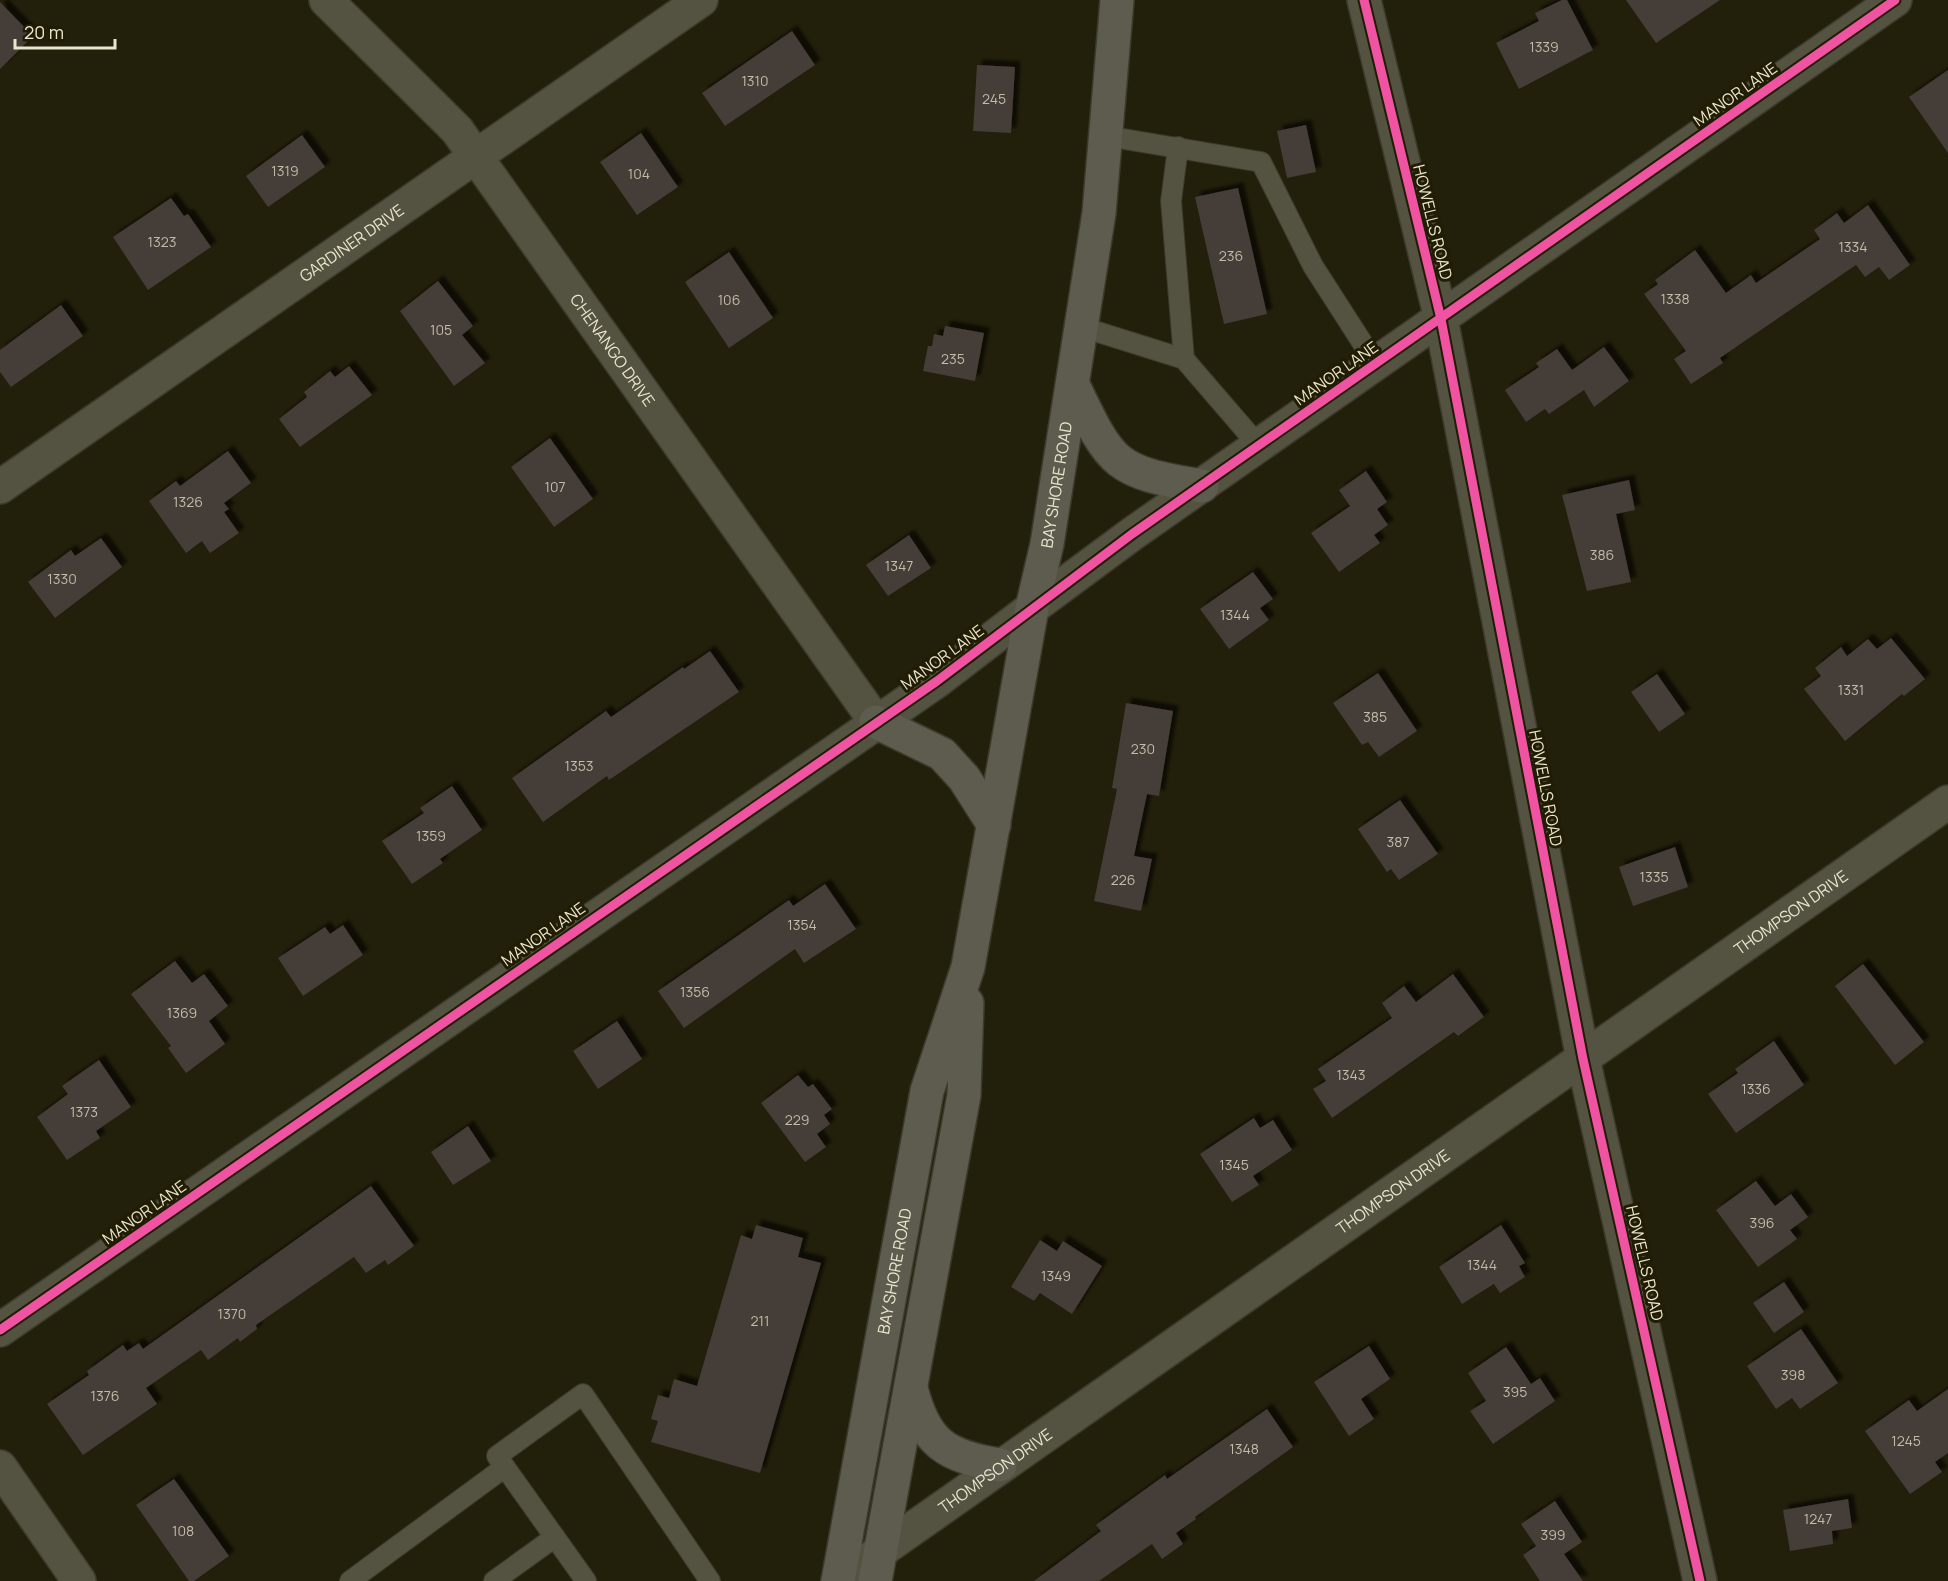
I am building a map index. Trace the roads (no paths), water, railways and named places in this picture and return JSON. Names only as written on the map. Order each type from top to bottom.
[{"type":"main road","name":"BAY SHORE ROAD","points":[[838,1581],[927,1091],[968,967],[1032,608],[1047,544],[1099,213],[1117,0]]},
{"type":"main road","points":[[1073,386],[1102,443],[1121,464],[1154,478],[1202,486]]},
{"type":"main road","points":[[876,722],[942,754],[964,778],[994,825]]},
{"type":"main road","name":"BAY SHORE ROAD","points":[[878,1566],[964,1095],[968,967]]},
{"type":"main road","points":[[911,1388],[917,1413],[932,1438],[959,1457],[1000,1466]]},
{"type":"street","name":"CHENANGO DRIVE","points":[[326,0],[457,130],[876,722]]},
{"type":"street","name":"GARDINER DRIVE","points":[[0,487],[702,0]]},
{"type":"street","name":"HOWELLS ROAD","points":[[1364,0],[1441,319],[1583,1059],[1700,1581]]},
{"type":"street","name":"MANOR LANE","points":[[0,1330],[979,651],[1032,608],[1202,486],[1895,0]]},
{"type":"street","name":"THOMPSON DRIVE","points":[[838,1581],[878,1566],[1000,1466],[1948,802]]},
{"type":"street","points":[[0,1467],[79,1581]]},
{"type":"lane","points":[[1106,136],[1262,162],[1313,266],[1376,364]]},
{"type":"lane","points":[[1178,147],[1172,201],[1184,359]]},
{"type":"lane","points":[[1082,327],[1184,359],[1259,446]]},
{"type":"lane","points":[[586,1581],[496,1456],[583,1394],[710,1581]]},
{"type":"lane","points":[[350,1581],[505,1467]]},
{"type":"lane","points":[[494,1581],[555,1537]]}]
